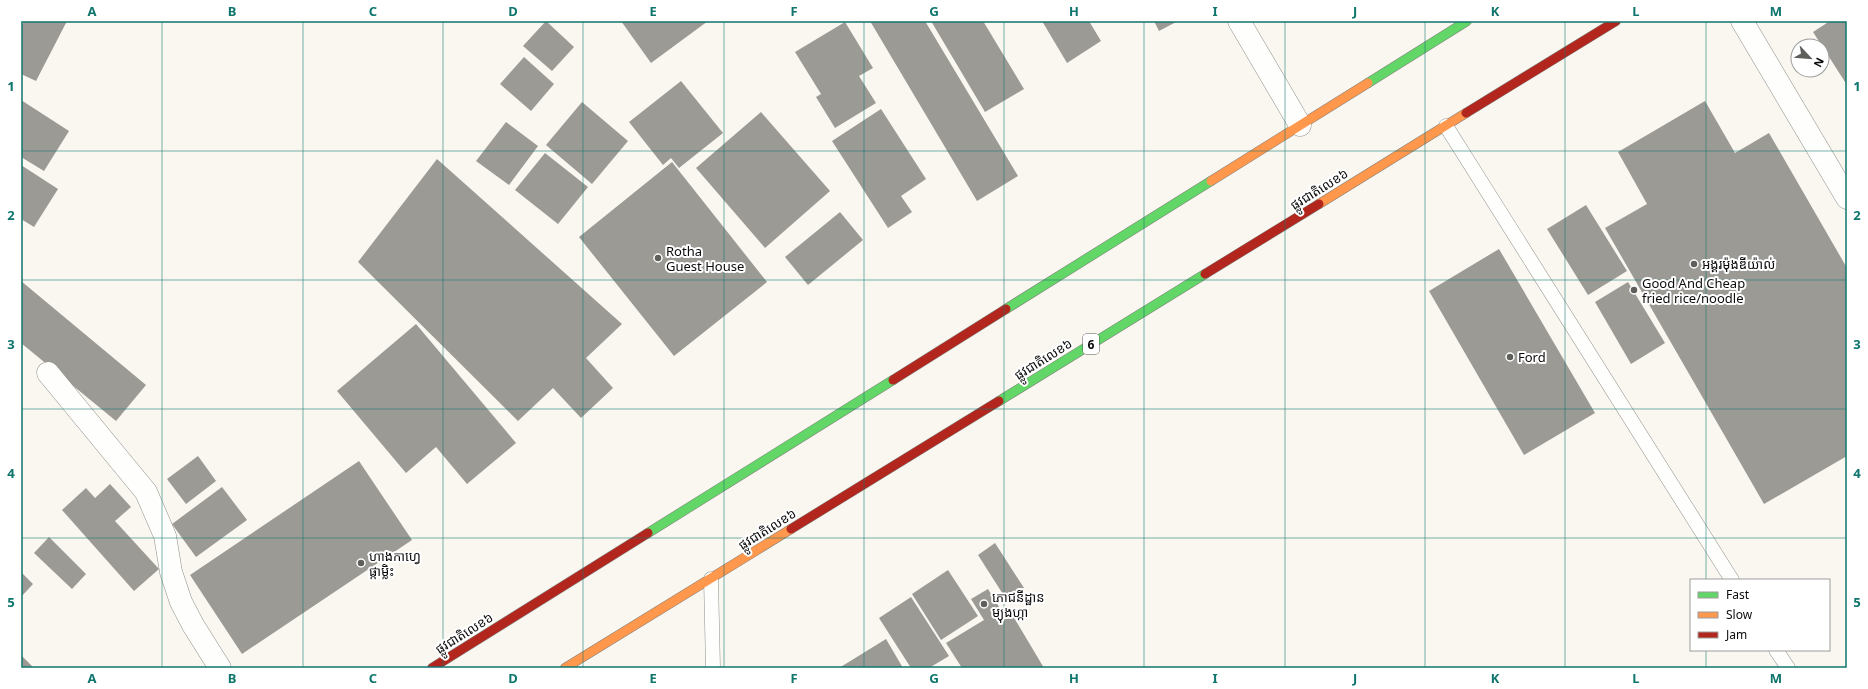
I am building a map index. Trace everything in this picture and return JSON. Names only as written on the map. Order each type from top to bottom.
[{"type":"main road","name":"ផ្លូវជាតិលេខ៦","points":[[432,668],[1467,21]]},
{"type":"main road","name":"ផ្លូវជាតិលេខ៦","points":[[566,668],[1616,21]]},
{"type":"street","points":[[1239,21],[1300,125]]},
{"type":"street","points":[[1742,21],[1847,198]]},
{"type":"street","points":[[48,374],[146,492],[164,536],[171,572],[181,602],[193,625],[220,668]]},
{"type":"lane","points":[[1446,126],[1731,579]]},
{"type":"lane","points":[[711,579],[713,668]]},
{"type":"lane","points":[[1777,651],[1788,668]]},
{"type":"building","points":[[24,21],[67,21],[36,81],[21,74],[21,28]]},
{"type":"building","points":[[546,21],[574,47],[552,71],[523,46]]},
{"type":"building","points":[[621,21],[708,21],[651,63]]},
{"type":"building","points":[[870,21],[925,21],[1018,176],[977,201]]},
{"type":"building","points":[[931,21],[983,21],[1024,89],[985,112]]},
{"type":"building","points":[[1042,21],[1089,21],[1101,41],[1067,63]]},
{"type":"building","points":[[1154,21],[1178,21],[1159,31]]},
{"type":"building","points":[[1830,21],[1847,21],[1847,85],[1830,58],[1830,38],[1817,38],[1813,32]]},
{"type":"building","points":[[845,22],[873,68],[859,76],[876,103],[835,128],[816,97],[821,94],[795,52]]},
{"type":"building","points":[[524,57],[554,84],[531,111],[500,84]]},
{"type":"building","points":[[681,81],[723,133],[679,168],[671,158],[663,165],[629,122]]},
{"type":"building","points":[[21,100],[69,131],[44,171],[21,157]]},
{"type":"building","points":[[1705,101],[1735,153],[1769,133],[1847,268],[1847,456],[1764,504],[1605,228],[1647,204],[1618,152]]},
{"type":"building","points":[[582,102],[628,141],[592,184],[546,145]]},
{"type":"building","points":[[881,109],[926,179],[901,196],[912,212],[888,228],[832,141]]},
{"type":"building","points":[[761,112],[830,191],[765,248],[696,168]]},
{"type":"building","points":[[506,122],[538,146],[509,185],[476,161]]},
{"type":"building","points":[[545,153],[588,187],[558,224],[515,190]]},
{"type":"building","points":[[437,159],[622,324],[586,358],[613,388],[581,418],[553,388],[518,421],[358,262]]},
{"type":"building","points":[[672,162],[767,282],[674,356],[579,237]]},
{"type":"building","points":[[21,165],[58,189],[34,227],[21,219]]},
{"type":"building","points":[[1586,205],[1627,271],[1588,295],[1547,229]]},
{"type":"building","points":[[840,212],[863,240],[808,285],[785,257]]},
{"type":"building","points":[[1499,249],[1595,413],[1524,455],[1429,291]]},
{"type":"building","points":[[21,281],[146,385],[116,421],[21,343]]},
{"type":"building","points":[[1628,282],[1665,343],[1631,364],[1595,302]]},
{"type":"building","points":[[416,324],[516,443],[467,484],[436,447],[406,473],[337,391]]},
{"type":"building","points":[[198,456],[216,481],[186,504],[167,479]]},
{"type":"building","points":[[359,461],[412,540],[242,654],[190,575]]},
{"type":"building","points":[[110,484],[131,507],[115,521],[159,569],[134,591],[62,510],[86,488],[95,498]]},
{"type":"building","points":[[222,487],[247,520],[196,557],[172,524]]},
{"type":"building","points":[[49,537],[86,574],[72,589],[34,553]]},
{"type":"building","points":[[995,543],[1024,588],[1006,599],[978,555]]},
{"type":"building","points":[[948,570],[978,616],[941,640],[912,594]]},
{"type":"building","points":[[21,572],[33,584],[21,597]]},
{"type":"building","points":[[988,589],[1001,610],[1007,606],[1044,668],[962,668],[946,643],[984,620],[971,599]]},
{"type":"building","points":[[911,597],[949,656],[929,668],[911,668],[879,618]]},
{"type":"building","points":[[886,639],[903,668],[839,668]]},
{"type":"building","points":[[21,655],[34,668],[21,668]]},
{"type":"traffic: fast","points":[[1368,83],[1467,21]]},
{"type":"traffic: fast","points":[[1006,309],[1211,181]]},
{"type":"traffic: fast","points":[[999,401],[1205,274]]},
{"type":"traffic: fast","points":[[648,533],[893,380]]},
{"type":"traffic: slow","points":[[1211,181],[1368,83]]},
{"type":"traffic: slow","points":[[1319,204],[1466,113]]},
{"type":"traffic: slow","points":[[565,668],[791,529]]},
{"type":"traffic: jam","points":[[1466,113],[1616,21]]},
{"type":"traffic: jam","points":[[1205,274],[1319,204]]},
{"type":"traffic: jam","points":[[893,380],[1006,309]]},
{"type":"traffic: jam","points":[[791,529],[999,401]]},
{"type":"traffic: jam","points":[[432,668],[648,533]]},
{"type":"place","name":"Rotha Guest House","points":[[658,258]]},
{"type":"place","name":"អង្គរម៉ុងឌីយ៉ាល់","points":[[1694,264]]},
{"type":"place","name":"Good And Cheap fried rice/noodle","points":[[1634,290]]},
{"type":"place","name":"Ford","points":[[1510,357]]},
{"type":"place","name":"ហាងកាហ្វេ ផ្កាម្លិះ","points":[[361,563]]},
{"type":"place","name":"ភោជនីដ្ឋាន ម្យុងហ្កា","points":[[984,604]]}]
